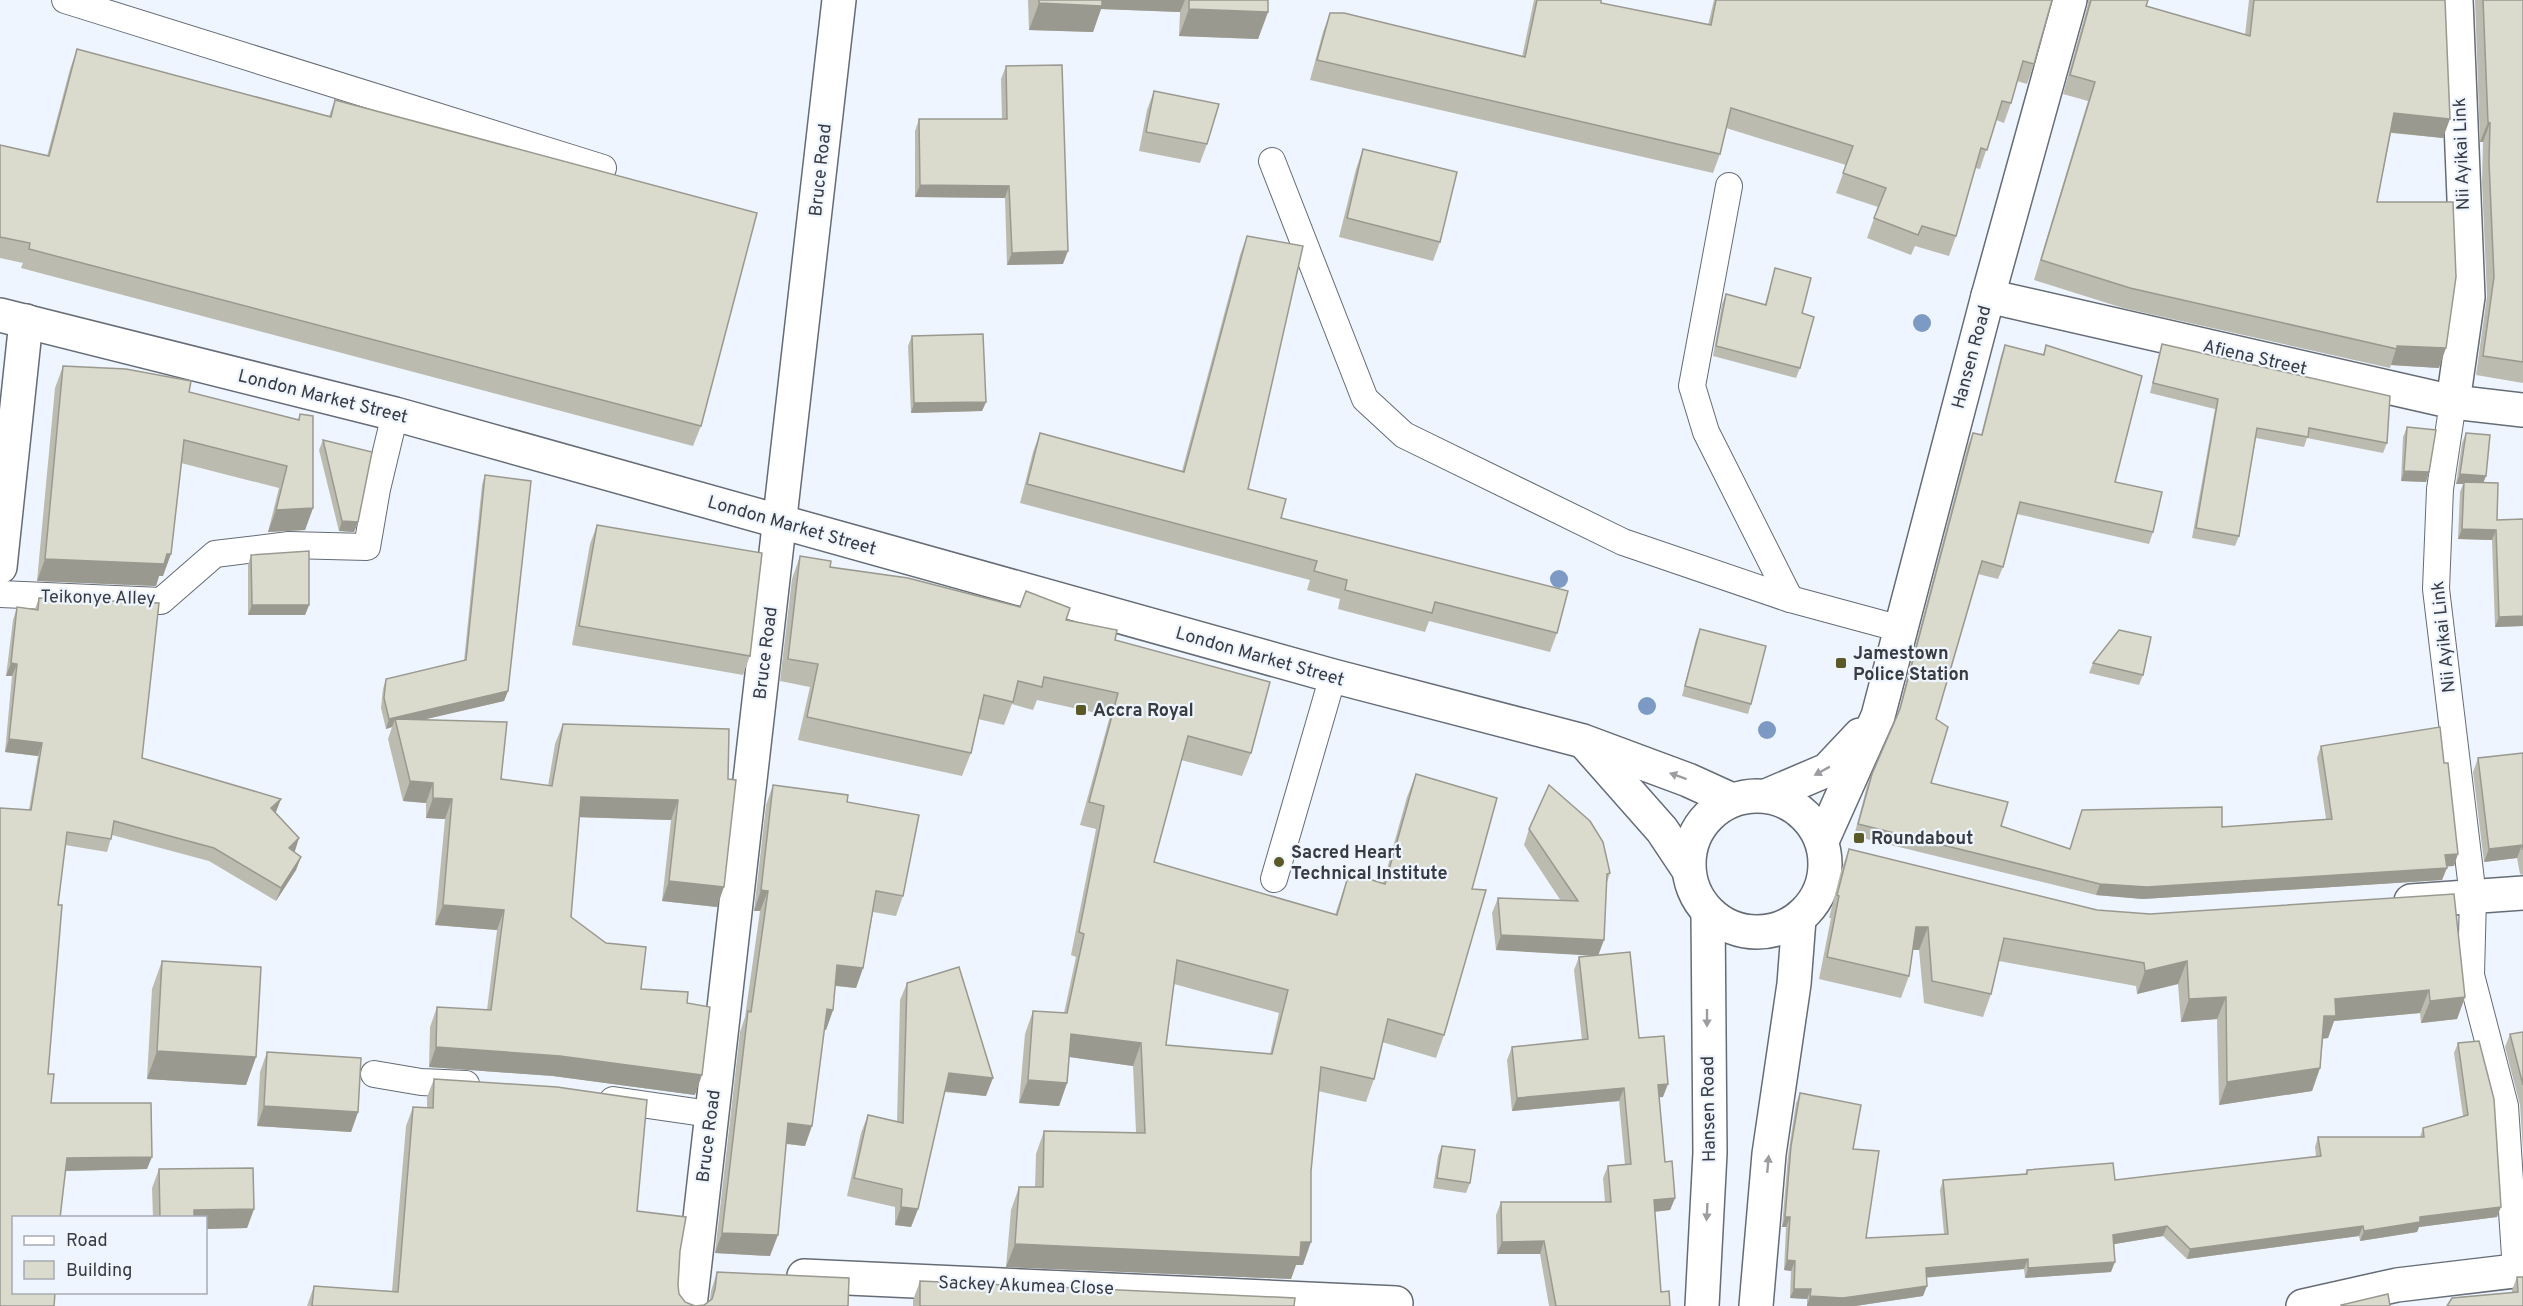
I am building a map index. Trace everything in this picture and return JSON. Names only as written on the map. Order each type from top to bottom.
[{"type":"street","name":"Bruce Road","points":[[690,1306],[692,1271],[839,0]]},
{"type":"street","name":"Hansen Road","points":[[1833,848],[1878,716],[1988,296],[2070,0]]},
{"type":"street","name":"Nii Ayikai Link","points":[[2453,402],[2468,297],[2456,0]]},
{"type":"street","name":"Afiena Street","points":[[1988,296],[2453,402],[2523,410]]},
{"type":"street","name":"London Market Street","points":[[13,318],[395,414],[1334,676],[1583,741],[1688,780],[1732,800]]},
{"type":"street","points":[[0,567],[13,318]]},
{"type":"street","name":"Hansen Road","points":[[1766,796],[1827,770],[1878,716]]},
{"type":"street","points":[[1583,741],[1662,830],[1688,869]]},
{"type":"street","points":[[1766,796],[1790,804],[1809,819],[1833,848],[1816,900],[1799,919],[1778,930],[1753,933],[1729,927],[1708,912],[1698,899],[1691,884],[1688,869],[1692,840],[1707,815],[1732,800],[1766,796]]},
{"type":"street","points":[[2378,903],[2523,894]]},
{"type":"street","name":"Hansen Road","points":[[1702,1306],[1710,1153],[1708,912]]},
{"type":"street","points":[[1756,1306],[1769,1154],[1794,984],[1799,919]]},
{"type":"street","points":[[2303,1306],[2399,1296],[2520,1270]]},
{"type":"street","points":[[692,1271],[728,1273]]},
{"type":"street","name":"Sackey Akumea Close","points":[[776,1275],[1396,1303]]},
{"type":"lane","points":[[65,0],[603,168]]},
{"type":"lane","points":[[1272,161],[1365,399],[1404,435],[1623,542],[1790,599],[1901,629]]},
{"type":"lane","points":[[1730,186],[1692,386],[1706,432],[1790,599]]},
{"type":"lane","name":"Nii Ayikai Link","points":[[2453,402],[2440,489],[2436,589],[2473,897],[2470,975],[2505,1106],[2520,1270]]},
{"type":"lane","name":"Teikonye Alley","points":[[0,594],[161,601],[215,554],[289,545],[367,547],[377,489],[395,414]]},
{"type":"lane","points":[[1274,879],[1334,676]]},
{"type":"lane","points":[[374,1074],[421,1082],[484,1085]]},
{"type":"lane","points":[[586,1096],[711,1114]]},
{"type":"building","points":[[1039,0],[1102,0],[1102,6],[1039,3]]},
{"type":"building","points":[[1189,0],[1268,0],[1268,12],[1189,9]]},
{"type":"building","points":[[1537,0],[1601,0],[1601,3],[1711,25],[1716,0],[2052,0],[2034,64],[2023,61],[2011,103],[2002,101],[1987,150],[1981,148],[1956,236],[1922,226],[1918,235],[1874,218],[1886,188],[1843,173],[1853,146],[1731,108],[1720,154],[1317,60],[1330,13],[1344,13],[1525,57]]},
{"type":"building","points":[[2091,0],[2148,0],[2146,6],[2250,36],[2254,0],[2445,0],[2450,119],[2394,113],[2377,202],[2453,202],[2456,277],[2446,348],[2397,346],[2397,349],[2130,288],[2041,260],[2095,82],[2070,75]]},
{"type":"building","points":[[2483,0],[2523,0],[2523,362],[2483,356],[2494,277],[2489,162],[2490,123],[2488,122]]},
{"type":"building","points":[[77,49],[331,117],[335,100],[757,213],[701,426],[29,249],[30,243],[0,237],[0,145],[49,156]]},
{"type":"building","points":[[1062,65],[1068,251],[1012,253],[1009,186],[920,185],[919,119],[1007,119],[1006,66]]},
{"type":"building","points":[[1154,91],[1219,104],[1207,144],[1146,132]]},
{"type":"building","points":[[1363,149],[1457,172],[1440,242],[1347,218]]},
{"type":"building","points":[[1247,236],[1303,246],[1248,489],[1286,499],[1281,518],[1568,591],[1557,633],[1435,602],[1432,613],[1345,590],[1347,580],[1314,571],[1317,561],[1027,484],[1040,433],[1184,472]]},
{"type":"building","points":[[1775,268],[1811,278],[1802,313],[1814,317],[1800,368],[1716,346],[1726,294],[1766,305]]},
{"type":"building","points":[[983,334],[986,402],[914,403],[912,336]]},
{"type":"building","points":[[2162,344],[2390,396],[2387,443],[2309,428],[2308,437],[2257,428],[2239,536],[2196,528],[2218,399],[2153,383]]},
{"type":"building","points":[[2005,345],[2044,355],[2046,345],[2142,376],[2115,482],[2162,492],[2153,532],[2020,502],[2003,567],[1982,561],[1936,719],[1948,727],[1931,783],[2008,802],[2001,826],[2070,849],[2082,810],[2222,807],[2222,827],[2332,819],[2321,746],[2440,727],[2444,763],[2448,763],[2458,854],[2445,855],[2447,868],[2147,887],[2100,884],[1858,824],[1872,774],[1900,709],[1973,433],[1982,435]]},
{"type":"building","points":[[63,366],[126,369],[191,381],[189,392],[299,420],[300,414],[313,416],[313,508],[276,510],[287,466],[184,440],[171,554],[167,554],[164,564],[45,559]]},
{"type":"building","points":[[2407,427],[2436,430],[2429,472],[2404,471]]},
{"type":"building","points":[[2466,433],[2490,435],[2486,476],[2460,474]]},
{"type":"building","points":[[323,440],[372,452],[358,522],[342,521]]},
{"type":"building","points":[[485,475],[531,481],[508,691],[389,719],[384,698],[386,679],[466,660]]},
{"type":"building","points":[[2464,482],[2498,483],[2497,520],[2523,519],[2523,616],[2499,617],[2496,530],[2462,529]]},
{"type":"building","points":[[597,525],[762,553],[750,656],[579,626]]},
{"type":"building","points":[[309,551],[309,605],[252,605],[251,555]]},
{"type":"building","points":[[800,556],[831,561],[830,567],[908,578],[1020,607],[1026,591],[1070,608],[1066,620],[1117,630],[1115,640],[1270,682],[1251,753],[1188,736],[1154,862],[1337,915],[1349,873],[1385,884],[1416,774],[1497,798],[1472,889],[1486,890],[1444,1035],[1388,1019],[1374,1079],[1321,1067],[1311,1171],[1311,1242],[1301,1242],[1300,1257],[1015,1244],[1019,1187],[1043,1187],[1044,1131],[1145,1133],[1141,1043],[1071,1034],[1067,1083],[1028,1080],[1033,1011],[1067,1013],[1084,934],[1079,932],[1104,806],[1089,802],[1118,693],[1044,677],[1042,687],[1018,681],[1013,702],[984,695],[971,753],[807,717],[818,664],[788,659]],"holes":[[[1177,960],[1288,990],[1272,1054],[1166,1045]]]},
{"type":"building","points":[[39,598],[159,603],[142,758],[281,799],[271,808],[299,838],[289,848],[301,857],[281,888],[214,848],[114,821],[111,839],[67,832],[58,905],[62,905],[48,1074],[54,1074],[51,1103],[151,1103],[152,1157],[67,1158],[60,1216],[12,1216],[12,1294],[55,1294],[54,1306],[0,1306],[0,808],[31,810],[42,743],[9,739],[17,664],[11,663],[17,607],[38,610]]},
{"type":"building","points":[[1700,629],[1766,646],[1751,704],[1685,686]]},
{"type":"building","points":[[2119,630],[2151,637],[2143,675],[2093,663]]},
{"type":"building","points":[[395,719],[507,722],[501,779],[552,786],[563,724],[729,729],[728,779],[736,780],[724,887],[669,881],[678,800],[581,797],[571,917],[606,943],[646,947],[641,989],[688,992],[687,1003],[710,1007],[702,1075],[560,1056],[436,1047],[437,1007],[491,1010],[504,910],[443,905],[452,799],[433,798],[433,783],[410,781]]},
{"type":"building","points":[[2523,753],[2523,850],[2522,845],[2489,849],[2478,758]]},
{"type":"building","points":[[773,785],[848,795],[847,802],[919,815],[903,896],[876,891],[863,968],[837,965],[833,1010],[827,1009],[812,1126],[788,1123],[778,1235],[722,1233],[748,1011],[751,1012],[768,891],[761,890]]},
{"type":"building","points":[[1549,785],[1590,821],[1603,842],[1610,873],[1607,874],[1604,940],[1501,935],[1498,898],[1578,901],[1529,829]]},
{"type":"building","points":[[1849,849],[2097,910],[2150,914],[2454,894],[2465,997],[2430,1001],[2429,990],[2335,999],[2336,1016],[2324,1016],[2320,1068],[2227,1082],[2226,997],[2189,999],[2187,961],[2145,971],[2144,963],[2004,938],[1991,994],[1932,981],[1928,927],[1916,927],[1909,976],[1827,957],[1839,896],[1837,895]]},
{"type":"building","points":[[1630,952],[1639,1038],[1664,1036],[1668,1084],[1658,1085],[1665,1162],[1672,1161],[1675,1198],[1654,1200],[1661,1292],[1669,1291],[1670,1306],[1556,1306],[1544,1241],[1502,1242],[1501,1202],[1611,1202],[1608,1166],[1631,1164],[1624,1088],[1517,1098],[1512,1047],[1588,1039],[1579,957]]},
{"type":"building","points":[[162,961],[261,967],[256,1057],[157,1051]]},
{"type":"building","points":[[959,967],[993,1078],[949,1073],[918,1209],[901,1207],[902,1189],[854,1178],[868,1115],[903,1123],[907,983]]},
{"type":"building","points":[[2523,1032],[2523,1085],[2510,1034]]},
{"type":"building","points":[[2479,1041],[2494,1099],[2501,1207],[2420,1217],[2420,1222],[2364,1231],[2363,1226],[2190,1249],[2167,1226],[2113,1235],[2115,1262],[2028,1268],[2028,1259],[1926,1268],[1927,1286],[1843,1298],[1810,1296],[1811,1289],[1794,1289],[1795,1261],[1787,1260],[1790,1217],[1785,1217],[1791,1146],[1800,1093],[1861,1105],[1853,1149],[1879,1151],[1866,1238],[1948,1234],[1943,1180],[2027,1174],[2027,1170],[2113,1163],[2115,1180],[2321,1156],[2318,1137],[2424,1137],[2423,1128],[2468,1115],[2458,1043]]},
{"type":"building","points":[[267,1052],[361,1058],[358,1112],[264,1106]]},
{"type":"building","points":[[434,1079],[557,1087],[647,1100],[637,1211],[686,1217],[680,1251],[678,1285],[679,1294],[685,1302],[695,1306],[312,1306],[314,1286],[398,1292],[413,1107],[433,1108]]},
{"type":"building","points":[[1442,1146],[1475,1150],[1470,1183],[1437,1178]]},
{"type":"building","points":[[253,1168],[254,1209],[194,1210],[194,1216],[160,1216],[159,1169]]},
{"type":"building","points":[[717,1272],[849,1278],[848,1306],[695,1306],[704,1305],[712,1299]]},
{"type":"building","points":[[2517,1277],[2523,1277],[2523,1306],[2447,1306],[2452,1298],[2518,1292]]},
{"type":"building","points":[[920,1281],[1295,1298],[1294,1306],[920,1306]]},
{"type":"building","points":[[2388,1294],[2390,1306],[2341,1306],[2341,1305]]},
{"type":"place","name":"Jamestown Police Station","points":[[1841,663]]},
{"type":"place","name":"Accra Royal","points":[[1081,710]]},
{"type":"place","name":"Roundabout","points":[[1859,838]]},
{"type":"place","name":"Sacred Heart Technical Institute","points":[[1279,862]]}]
